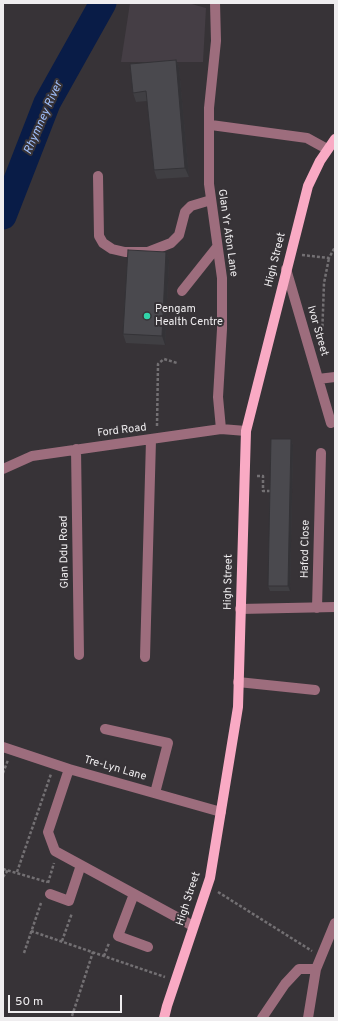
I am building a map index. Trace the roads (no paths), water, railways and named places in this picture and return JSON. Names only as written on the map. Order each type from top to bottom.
[{"type":"main road","name":"High Street","points":[[164,1018],[166,1006],[207,885],[221,812],[238,707],[246,431],[308,186],[327,149],[335,139]]},
{"type":"street","name":"Glan Yr Afon Lane","points":[[215,3],[216,40],[209,108],[209,184],[222,278],[222,329],[218,397],[221,429]]},
{"type":"street","points":[[210,125],[307,138],[327,149]]},
{"type":"street","points":[[98,176],[99,236],[103,243],[112,249],[125,252],[148,252],[171,243],[179,235],[185,212],[191,206],[211,200]]},
{"type":"street","points":[[182,291],[217,247]]},
{"type":"street","name":"Ivor Street","points":[[286,269],[331,423]]},
{"type":"street","points":[[318,379],[335,377]]},
{"type":"street","name":"Ford Road","points":[[3,469],[32,456],[76,449],[221,429],[246,431]]},
{"type":"street","points":[[144,657],[154,439]]},
{"type":"street","name":"Glan Ddu Road","points":[[76,449],[78,655]]},
{"type":"street","name":"Hafod Close","points":[[317,608],[321,453]]},
{"type":"street","points":[[240,608],[335,607]]},
{"type":"street","points":[[238,682],[315,690]]},
{"type":"street","points":[[105,729],[168,743],[155,793]]},
{"type":"street","name":"Tre-Lyn Lane","points":[[3,747],[69,769],[221,812]]},
{"type":"street","points":[[69,769],[48,832],[56,851],[193,926]]},
{"type":"street","points":[[50,894],[69,901],[81,865]]},
{"type":"street","points":[[134,894],[118,936],[148,947]]},
{"type":"street","points":[[308,1018],[316,969],[335,923]]},
{"type":"street","points":[[262,1018],[285,984],[299,969],[316,969]]},
{"type":"waterway","name":"Rhymney River","points":[[3,216],[47,103],[103,3]]},
{"type":"place","name":"Pengam Health Centre","points":[[147,316]]}]
